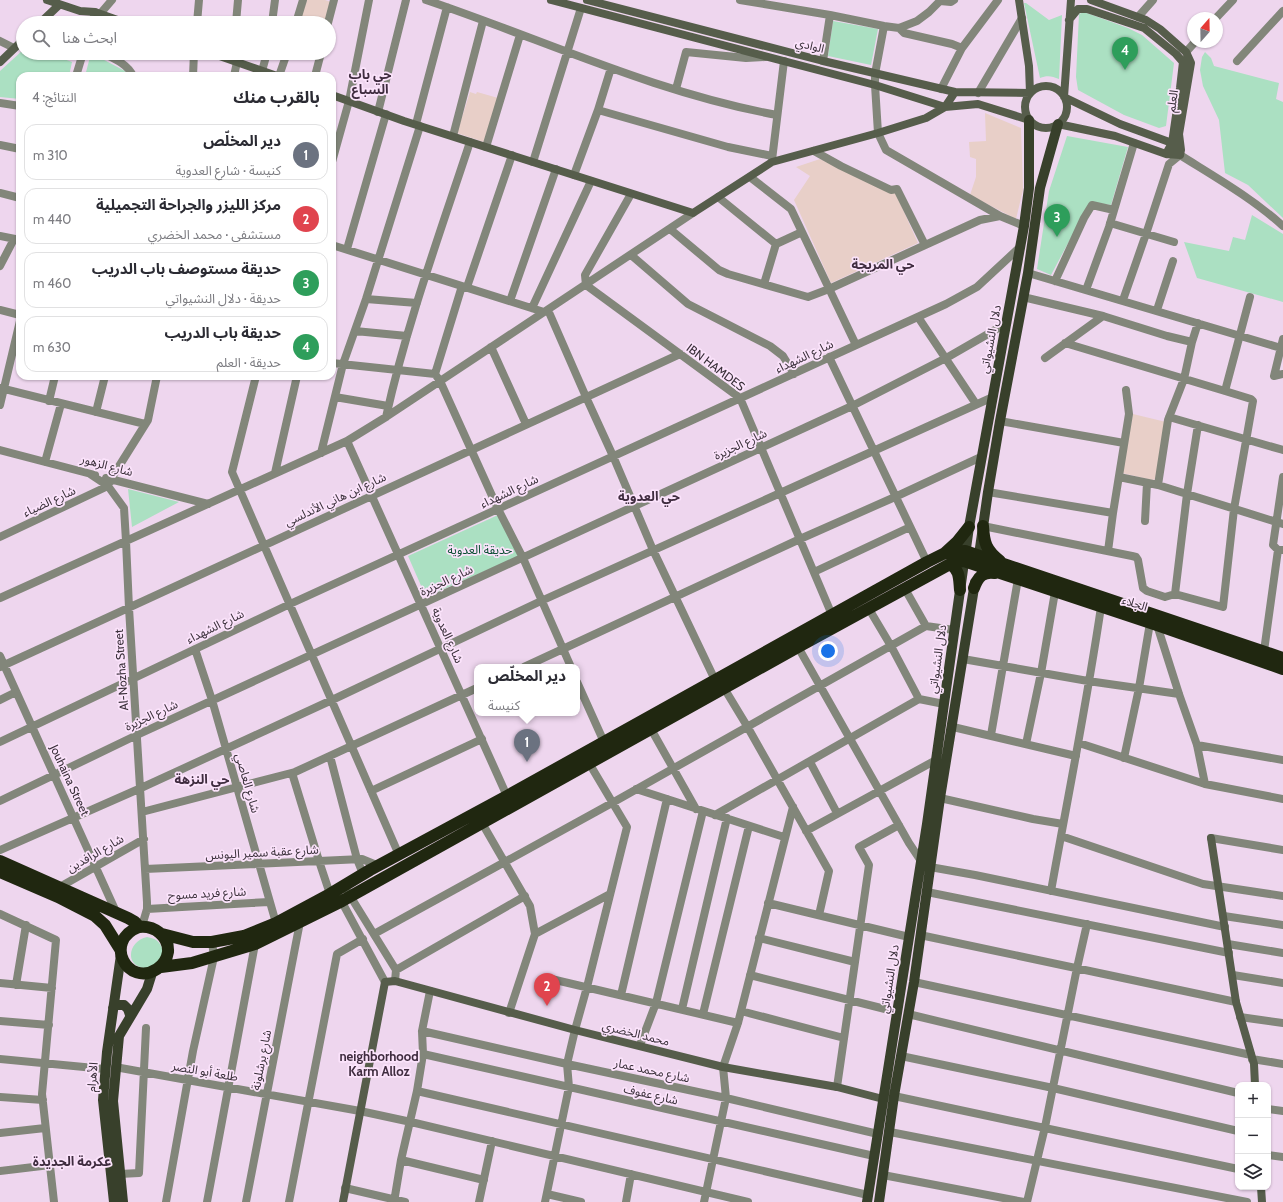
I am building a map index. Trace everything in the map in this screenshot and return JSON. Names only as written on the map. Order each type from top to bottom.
[{"type":"highway","points":[[974,588],[978,579],[983,574],[1003,569],[986,546],[983,526]]},
{"type":"highway","points":[[1,872],[58,897],[95,916],[105,925],[125,964],[132,971],[142,974],[192,963],[255,944],[346,899],[724,688],[905,589],[947,559],[957,542],[969,527]]},
{"type":"highway","points":[[120,952],[122,941],[126,935],[132,930],[141,927],[149,927],[162,934],[193,942],[212,942],[244,936],[276,923],[926,562],[965,556]]},
{"type":"highway","name":"الجلاء","points":[[965,556],[1283,658]]},
{"type":"highway","points":[[947,559],[959,573],[960,590]]},
{"type":"highway","name":"الجلاء","points":[[1003,569],[1018,579],[1283,669]]},
{"type":"highway","points":[[1,872],[58,888],[118,914],[135,922],[141,927]]},
{"type":"highway","points":[[157,970],[166,959],[168,951],[167,942],[162,934]]},
{"type":"main road","points":[[47,0],[58,5],[80,11],[98,13],[106,16]]},
{"type":"main road","name":"الوادي","points":[[551,0],[875,85],[945,107]]},
{"type":"main road","name":"الوادي","points":[[587,0],[823,61],[955,92],[1030,93]]},
{"type":"main road","points":[[1019,0],[1029,66],[1030,93]]},
{"type":"main road","points":[[1064,96],[1070,0]]},
{"type":"main road","points":[[1091,0],[1146,20],[1160,29],[1186,52]]},
{"type":"main road","points":[[47,16],[58,5]]},
{"type":"main road","points":[[1069,20],[1078,9],[1087,9],[1144,28],[1176,54],[1183,62]]},
{"type":"main road","points":[[0,62],[14,48]]},
{"type":"main road","name":"العلم","points":[[1166,154],[1172,142],[1183,62],[1186,52]]},
{"type":"main road","name":"العلم","points":[[1180,155],[1181,150],[1179,134],[1190,63],[1186,52]]},
{"type":"main road","points":[[238,60],[262,71]]},
{"type":"main road","points":[[336,96],[470,142],[693,213],[750,177],[772,159],[814,151],[878,133],[926,118],[945,107],[978,104],[1029,120],[1034,124],[1046,128],[1053,127],[1058,124],[1066,114],[1066,102],[1060,91],[1048,86],[1041,86],[1030,93],[1026,99],[1025,106],[1029,120]]},
{"type":"main road","points":[[945,107],[955,92]]},
{"type":"main road","points":[[1064,96],[1120,124],[1172,142],[1180,155]]},
{"type":"main road","name":"دلال النشيواتي","points":[[868,1198],[921,861],[969,527],[1024,226],[1029,188],[1029,120]]},
{"type":"main road","points":[[1058,124],[1115,136],[1166,154],[1180,155]]},
{"type":"main road","name":"دلال النشيواتي","points":[[879,1202],[894,1098],[914,982],[940,798],[953,727],[988,492],[1028,273],[1040,188],[1058,124]]},
{"type":"main road","points":[[1211,838],[1236,1002],[1251,1057],[1255,1082]]},
{"type":"main road","name":"الأهرام","points":[[120,952],[113,1008],[110,1068],[122,1202]]},
{"type":"main road","name":"الأهرام","points":[[114,1202],[103,1100],[119,1036],[130,1014],[157,970]]},
{"type":"main road","name":"محمد الخضري","points":[[385,982],[395,981],[509,1013],[724,1067],[837,1087],[883,1099]]},
{"type":"main road","points":[[343,1202],[385,982]]},
{"type":"main road","points":[[113,1008],[124,1005],[130,1014]]},
{"type":"main road","points":[[883,1099],[894,1098]]},
{"type":"main road","points":[[1261,1190],[1262,1202]]},
{"type":"street","points":[[96,16],[112,0]]},
{"type":"street","points":[[198,16],[200,0]]},
{"type":"street","points":[[237,16],[238,0]]},
{"type":"street","points":[[273,16],[275,0]]},
{"type":"street","points":[[298,16],[303,0]]},
{"type":"street","points":[[330,16],[334,0]]},
{"type":"street","points":[[336,148],[349,101],[369,0]]},
{"type":"street","points":[[347,250],[382,113],[406,0]]},
{"type":"street","points":[[426,0],[611,68],[746,110],[776,116]]},
{"type":"street","points":[[740,0],[899,28],[917,21],[930,12],[938,0],[951,2],[954,0]]},
{"type":"street","points":[[941,89],[962,48],[998,0]]},
{"type":"street","points":[[1222,12],[1233,0]]},
{"type":"street","points":[[1138,17],[1149,1]]},
{"type":"street","points":[[321,452],[344,364],[366,299],[418,125],[447,7]]},
{"type":"street","points":[[533,162],[566,52],[581,8]]},
{"type":"street","points":[[1237,61],[1283,11]]},
{"type":"street","points":[[823,61],[830,15]]},
{"type":"street","points":[[978,92],[1022,18]]},
{"type":"street","points":[[453,136],[483,21]]},
{"type":"street","points":[[884,26],[875,74],[875,85],[878,133],[886,150],[1000,216],[1024,226]]},
{"type":"street","points":[[899,28],[904,33],[952,44],[962,48]]},
{"type":"street","points":[[486,147],[520,35]]},
{"type":"street","points":[[0,41],[14,48]]},
{"type":"street","points":[[1186,52],[1190,48]]},
{"type":"street","points":[[676,89],[686,52],[746,58],[769,57]]},
{"type":"street","points":[[77,72],[81,60]]},
{"type":"street","points":[[115,60],[124,65],[131,72]]},
{"type":"street","points":[[193,72],[194,60]]},
{"type":"street","points":[[234,60],[234,72]]},
{"type":"street","points":[[262,71],[265,60]]},
{"type":"street","points":[[278,72],[284,60]]},
{"type":"street","points":[[316,72],[319,60]]},
{"type":"street","points":[[598,110],[772,159],[776,116],[784,61]]},
{"type":"street","points":[[574,175],[598,110],[611,68]]},
{"type":"street","points":[[0,103],[16,105]]},
{"type":"street","points":[[386,417],[397,369],[417,303],[470,142]]},
{"type":"street","points":[[1086,290],[1110,223],[1134,143]]},
{"type":"street","points":[[0,145],[16,148]]},
{"type":"street","points":[[814,151],[891,190],[898,189],[925,245]]},
{"type":"street","points":[[435,374],[464,287],[512,155]]},
{"type":"street","points":[[1123,300],[1169,164],[1180,155],[1229,185],[1266,211],[1283,226]]},
{"type":"street","points":[[510,301],[556,169]]},
{"type":"street","points":[[750,177],[791,209],[856,345]]},
{"type":"street","points":[[532,308],[591,180]]},
{"type":"street","points":[[0,193],[16,197]]},
{"type":"street","points":[[586,285],[585,275],[631,194]]},
{"type":"street","points":[[718,197],[776,244]]},
{"type":"street","points":[[1055,281],[1084,218],[1092,205],[1114,210]]},
{"type":"street","points":[[0,598],[347,441],[386,417],[693,213]]},
{"type":"street","points":[[670,229],[719,270],[728,274],[808,297],[829,289],[980,220],[1000,216]]},
{"type":"street","points":[[1110,223],[1174,242]]},
{"type":"street","points":[[764,284],[776,244],[802,232]]},
{"type":"street","points":[[0,236],[16,240]]},
{"type":"street","points":[[0,266],[16,242]]},
{"type":"street","points":[[336,246],[464,287],[546,311]]},
{"type":"street","name":"شارع الشهداء","points":[[0,742],[290,604],[946,304],[977,287],[1019,248]]},
{"type":"street","points":[[631,255],[688,304],[770,346],[783,356],[794,374]]},
{"type":"street","points":[[1157,310],[1173,262]]},
{"type":"street","points":[[1028,273],[1157,310],[1240,336],[1282,344],[1274,376],[1283,374]]},
{"type":"street","name":"IBN HAMDES","points":[[586,285],[740,398],[832,614]]},
{"type":"street","points":[[1023,297],[1104,316],[1192,342]]},
{"type":"street","points":[[1225,391],[1250,297]]},
{"type":"street","points":[[366,299],[417,303]]},
{"type":"street","points":[[0,310],[16,314]]},
{"type":"street","points":[[546,311],[613,456],[653,550],[715,680]]},
{"type":"street","points":[[1045,358],[1064,343],[1104,316]]},
{"type":"street","points":[[918,317],[976,404]]},
{"type":"street","name":"شارع الجزيرة","points":[[0,801],[212,700],[852,406],[945,358],[1007,322]]},
{"type":"street","points":[[1158,485],[1169,417],[1184,379],[1192,342],[1198,323]]},
{"type":"street","points":[[355,331],[407,336]]},
{"type":"street","points":[[0,404],[2,389],[16,335]]},
{"type":"street","points":[[983,526],[1136,557],[1138,560],[1143,588],[1147,591],[1165,597],[1175,594],[1223,606],[1234,509],[1253,401],[1251,399],[1225,391],[1064,343]]},
{"type":"street","points":[[491,347],[526,424]]},
{"type":"street","name":"شارع ابن هاني الأندلسي","points":[[2,666],[680,354]]},
{"type":"street","points":[[829,358],[926,562]]},
{"type":"street","points":[[336,363],[435,374],[440,381],[498,509],[523,558],[569,664]]},
{"type":"street","points":[[49,401],[54,380]]},
{"type":"street","points":[[96,412],[104,380]]},
{"type":"street","points":[[110,483],[148,420],[156,380]]},
{"type":"street","points":[[255,380],[232,472],[399,855]]},
{"type":"street","points":[[275,473],[296,380]]},
{"type":"street","points":[[2,389],[145,424]]},
{"type":"street","points":[[1108,551],[1129,414],[1126,390]]},
{"type":"street","points":[[335,397],[388,406]]},
{"type":"street","points":[[0,850],[141,788],[541,601],[992,397]]},
{"type":"street","points":[[45,462],[60,404]]},
{"type":"street","points":[[1169,417],[1283,450]]},
{"type":"street","points":[[1000,421],[1124,443]]},
{"type":"street","points":[[1175,594],[1187,494],[1198,425]]},
{"type":"street","name":"شارع العدوية","points":[[347,441],[507,796]]},
{"type":"street","name":"شارع الزهور","points":[[0,450],[90,474]]},
{"type":"street","points":[[531,664],[981,457]]},
{"type":"street","name":"Al-Nozha Street","points":[[90,474],[110,483],[124,508],[128,608],[141,788],[147,909],[141,927]]},
{"type":"street","points":[[1119,477],[1158,485],[1280,523]]},
{"type":"street","points":[[1264,651],[1280,550],[1273,545],[1280,523],[1283,477]]},
{"type":"street","name":"شارع الزهور","points":[[110,483],[208,504]]},
{"type":"street","name":"شارع الضياء","points":[[0,537],[110,483]]},
{"type":"street","points":[[1145,521],[1147,483]]},
{"type":"street","points":[[988,492],[1113,513]]},
{"type":"street","points":[[814,572],[910,527]]},
{"type":"street","points":[[991,735],[1018,579]]},
{"type":"street","points":[[905,589],[926,626]]},
{"type":"street","points":[[1026,744],[1041,673],[1055,592]]},
{"type":"street","points":[[1051,891],[1102,607]]},
{"type":"street","points":[[869,609],[891,646],[919,699]]},
{"type":"street","points":[[1124,758],[1154,624]]},
{"type":"street","points":[[1154,624],[1197,745],[1205,784]]},
{"type":"street","points":[[374,934],[612,803],[926,626],[954,630]]},
{"type":"street","points":[[798,647],[921,861]]},
{"type":"street","name":"شارع العاصي","points":[[195,649],[212,700],[276,923]]},
{"type":"street","name":"Jouhaina Street","points":[[0,656],[2,666],[16,692],[118,914]]},
{"type":"street","points":[[963,659],[1088,681],[1179,694]]},
{"type":"street","points":[[724,688],[829,871],[819,915]]},
{"type":"street","points":[[142,812],[292,773],[474,689]]},
{"type":"street","points":[[580,689],[604,742]]},
{"type":"street","points":[[0,700],[16,692]]},
{"type":"street","points":[[714,814],[778,780],[919,699],[944,704]]},
{"type":"street","points":[[953,727],[1076,756]]},
{"type":"street","points":[[640,1045],[656,1003],[699,810],[651,729]]},
{"type":"street","points":[[371,791],[482,740]]},
{"type":"street","points":[[1078,743],[1205,784],[1283,799]]},
{"type":"street","points":[[1197,745],[1283,760]]},
{"type":"street","points":[[330,756],[357,859],[363,874]]},
{"type":"street","points":[[806,831],[936,760]]},
{"type":"street","points":[[810,762],[837,814]]},
{"type":"street","points":[[581,1202],[546,1198],[569,1088],[567,1064],[626,827],[589,763]]},
{"type":"street","points":[[292,773],[319,861],[337,890],[374,934],[396,970],[395,981]]},
{"type":"street","points":[[636,789],[784,837]]},
{"type":"street","points":[[940,798],[1033,819],[1063,824]]},
{"type":"street","points":[[621,995],[667,799]]},
{"type":"street","points":[[704,1202],[726,1098],[724,1067],[741,1011],[784,837],[793,807]]},
{"type":"street","points":[[682,1009],[727,818]]},
{"type":"street","points":[[482,823],[530,906],[535,934],[509,1013]]},
{"type":"street","points":[[837,1087],[869,865],[859,846],[899,825]]},
{"type":"street","points":[[703,1014],[749,826]]},
{"type":"street","points":[[1061,836],[1203,884],[1283,896]]},
{"type":"street","points":[[1211,838],[1283,850]]},
{"type":"street","name":"شارع الرافدين","points":[[58,888],[144,839]]},
{"type":"street","name":"شارع عقبة سمير اليونس","points":[[145,869],[357,859],[362,859],[379,866]]},
{"type":"street","points":[[930,867],[1225,927]]},
{"type":"street","points":[[927,892],[1229,953]]},
{"type":"street","points":[[535,934],[610,894]]},
{"type":"street","points":[[396,970],[525,896]]},
{"type":"street","points":[[346,899],[363,939],[385,982]]},
{"type":"street","name":"شارع فريد مسوح","points":[[147,909],[269,902]]},
{"type":"street","points":[[768,903],[909,937]]},
{"type":"street","points":[[0,914],[56,940],[43,1100],[54,1202]]},
{"type":"street","points":[[1224,916],[1283,925]]},
{"type":"street","name":"شارع برشلونة","points":[[246,1202],[300,922]]},
{"type":"street","points":[[1027,1202],[1045,1127],[1076,968],[1087,924]]},
{"type":"street","points":[[16,985],[26,925]]},
{"type":"street","points":[[920,935],[1236,1002]]},
{"type":"street","points":[[759,938],[856,962]]},
{"type":"street","points":[[289,1202],[337,954],[363,939]]},
{"type":"street","points":[[166,1202],[193,1051],[214,957],[212,942]]},
{"type":"street","points":[[207,1202],[255,944]]},
{"type":"street","points":[[1228,944],[1283,953]]},
{"type":"street","points":[[750,975],[897,1012]]},
{"type":"street","points":[[1233,975],[1283,983]]},
{"type":"street","points":[[547,978],[738,1022]]},
{"type":"street","points":[[914,982],[1283,1064]]},
{"type":"street","points":[[0,984],[52,988]]},
{"type":"street","points":[[394,1201],[401,1160],[417,1091],[423,1054],[422,1031],[430,991]]},
{"type":"street","points":[[741,1011],[844,1038]]},
{"type":"street","points":[[908,1014],[1235,1092]]},
{"type":"street","points":[[1240,1017],[1283,1023]]},
{"type":"street","points":[[0,1021],[49,1025]]},
{"type":"street","points":[[120,1174],[139,1173],[146,1028]]},
{"type":"street","name":"شارع محمد عمار","points":[[422,1031],[726,1098],[878,1134]]},
{"type":"street","name":"شارع عفوف","points":[[423,1054],[874,1156]]},
{"type":"street","points":[[901,1056],[1053,1088],[1235,1130]]},
{"type":"street","name":"طلعة أبو النصر","points":[[0,1059],[144,1072],[360,1111],[746,1202]]},
{"type":"street","points":[[417,1091],[713,1159],[868,1198]]},
{"type":"street","points":[[0,1098],[43,1100]]},
{"type":"street","points":[[894,1098],[1045,1127],[1235,1168]]},
{"type":"street","points":[[1271,1110],[1283,1112]]},
{"type":"street","points":[[0,1133],[45,1128]]},
{"type":"street","points":[[890,1132],[1247,1202]]},
{"type":"street","points":[[479,1202],[492,1141]]},
{"type":"street","points":[[1271,1155],[1283,1157]]},
{"type":"street","points":[[401,1160],[484,1180]]},
{"type":"street","points":[[0,1171],[50,1165]]},
{"type":"street","points":[[626,1202],[631,1174]]},
{"type":"street","points":[[883,1175],[1024,1202]]},
{"type":"street","points":[[345,1188],[394,1201],[405,1202]]},
{"type":"shaded area","points":[[307,0],[325,0],[331,2],[328,16],[301,16]]},
{"type":"shaded area","points":[[470,92],[476,94],[477,92],[498,98],[484,142],[457,133]]},
{"type":"shaded area","points":[[985,113],[1021,128],[1023,190],[1016,219],[970,195],[976,177],[976,159],[970,157],[969,142],[986,141]]},
{"type":"shaded area","points":[[820,159],[891,193],[895,192],[918,243],[831,283],[794,200],[810,176],[796,167]]},
{"type":"shaded area","points":[[1133,414],[1166,422],[1156,479],[1152,480],[1122,473]]},
{"type":"green space","points":[[1024,3],[1049,20],[1062,15],[1059,79],[1050,76],[1040,78]]},
{"type":"green space","points":[[1084,12],[1128,28],[1142,35],[1174,63],[1166,126],[1159,128],[1124,115],[1078,90],[1076,77],[1079,14]]},
{"type":"green space","points":[[833,21],[878,29],[871,65],[828,56]]},
{"type":"green space","points":[[1205,52],[1211,58],[1214,66],[1279,83],[1276,99],[1283,102],[1283,218],[1248,185],[1225,173],[1219,120],[1203,86],[1200,70],[1202,57]]},
{"type":"green space","points":[[16,56],[16,60],[67,60],[72,62],[70,72],[16,72],[16,99],[0,97],[0,71]]},
{"type":"green space","points":[[89,60],[104,60],[125,72],[86,72]]},
{"type":"green space","points":[[1067,136],[1128,147],[1111,205],[1090,202],[1051,275],[1037,269],[1049,191]]},
{"type":"green space","points":[[1252,215],[1283,234],[1283,302],[1197,278],[1184,242],[1229,251],[1233,237],[1245,240]]},
{"type":"green space","points":[[128,489],[179,502],[132,527]]},
{"type":"green space","name":"حديقة العدوية","points":[[498,515],[519,556],[426,597],[408,556]]},
{"type":"green space","points":[[147,937],[159,942],[162,947],[164,954],[156,968],[142,968],[135,964],[132,960],[131,956],[134,946],[141,939]]},
{"type":"place","name":"حديقة باب الدريب","points":[[1125,70]]},
{"type":"place","name":"حديقة مستوصف باب الدريب","points":[[1057,237]]},
{"type":"place","name":"دير المخلّص","points":[[527,762]]},
{"type":"place","name":"مركز الليزر والجراحة التجميلية","points":[[547,1006]]},
{"type":"district","name":"حي باب السباع","points":[[370,82]]},
{"type":"district","name":"حي المريجة","points":[[883,264]]},
{"type":"district","name":"حي العدوية","points":[[649,496]]},
{"type":"district","name":"حي النزهة","points":[[202,779]]},
{"type":"district","name":"neighborhood Karm Alloz","points":[[379,1064]]},
{"type":"district","name":"عكرمة الجديدة","points":[[72,1161]]}]
